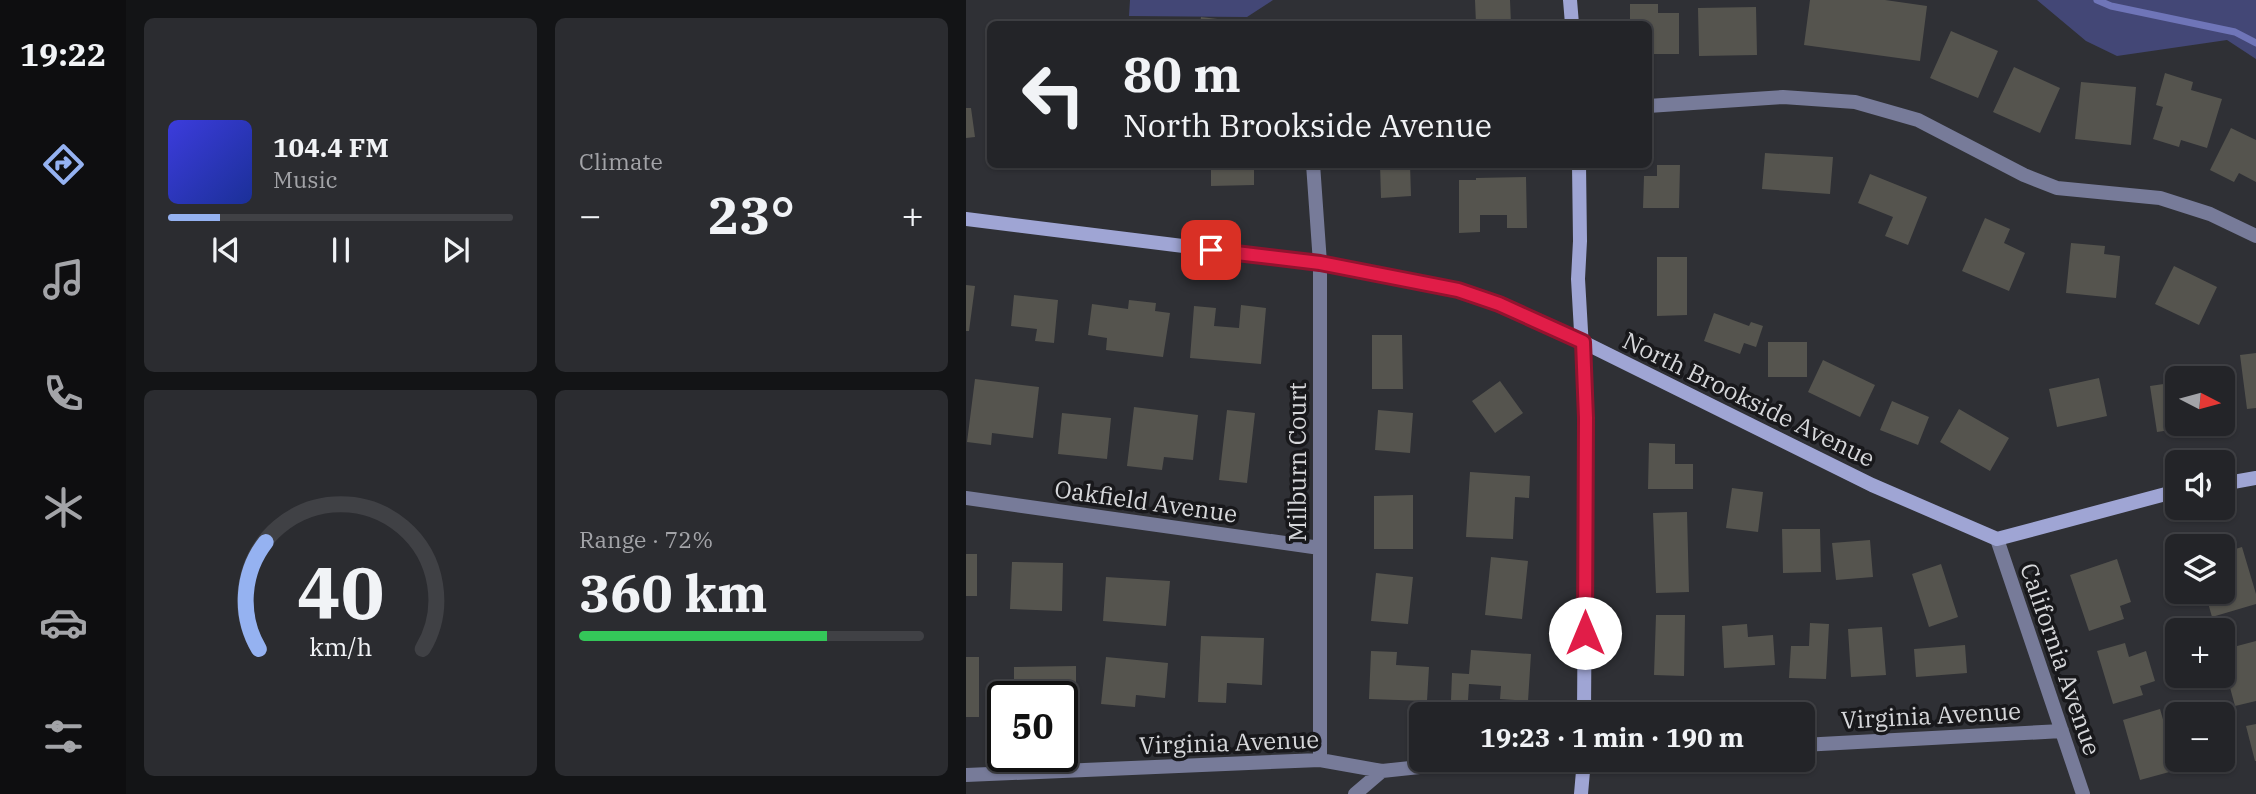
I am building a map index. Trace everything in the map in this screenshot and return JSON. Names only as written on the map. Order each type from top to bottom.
[{"type":"main road","points":[[1570,0],[1572,21]]},
{"type":"main road","points":[[1578,168],[1578,279],[1586,418],[1584,702]]},
{"type":"main road","name":"North Brookside Avenue","points":[[966,219],[1320,263],[1458,290],[1499,304],[1583,342],[1872,485],[1997,539]]},
{"type":"main road","points":[[2235,482],[2256,478]]},
{"type":"main road","points":[[1997,539],[2165,494]]},
{"type":"main road","points":[[1581,794],[1583,772]]},
{"type":"street","points":[[1652,106],[1783,97],[1855,102],[1918,120],[2024,175],[2057,188],[2160,198],[2210,214],[2256,236]]},
{"type":"street","name":"Milburn Court","points":[[1312,168],[1320,263],[1320,760]]},
{"type":"street","name":"Oakfield Avenue","points":[[966,498],[1320,548]]},
{"type":"street","name":"California Avenue","points":[[1997,539],[2083,794]]},
{"type":"street","name":"Virginia Avenue","points":[[1815,744],[2062,731]]},
{"type":"street","name":"Virginia Avenue","points":[[966,775],[1320,760],[1382,771],[1409,768]]},
{"type":"street","points":[[1355,794],[1382,771]]},
{"type":"shaded area","points":[[1130,0],[1273,0],[1247,17],[1129,16]]},
{"type":"shaded area","points":[[2037,0],[2256,0],[2256,59],[2227,40],[2117,56],[2086,41]]},
{"type":"building","points":[[1475,0],[1510,0],[1511,21],[1476,21]]},
{"type":"building","points":[[1810,0],[1885,0],[1927,6],[1920,61],[1804,45]]},
{"type":"building","points":[[1630,4],[1658,4],[1658,13],[1679,13],[1679,54],[1652,54],[1652,21],[1630,21]]},
{"type":"building","points":[[1756,7],[1757,55],[1699,56],[1698,8]]},
{"type":"building","points":[[1201,17],[1234,21],[1200,21]]},
{"type":"building","points":[[1951,31],[1998,51],[1978,98],[1930,78]]},
{"type":"building","points":[[2014,67],[2060,88],[2040,133],[1993,112]]},
{"type":"building","points":[[2165,73],[2193,82],[2191,90],[2222,99],[2207,148],[2181,140],[2179,147],[2153,139],[2163,107],[2156,105]]},
{"type":"building","points":[[2081,82],[2136,87],[2131,145],[2075,139]]},
{"type":"building","points":[[966,108],[971,108],[975,137],[966,138]]},
{"type":"building","points":[[2231,128],[2256,140],[2256,182],[2239,173],[2234,182],[2210,170]]},
{"type":"building","points":[[1765,153],[1833,157],[1830,194],[1762,189]]},
{"type":"building","points":[[1657,165],[1680,165],[1679,208],[1643,208],[1644,176],[1657,176]]},
{"type":"building","points":[[1211,168],[1254,168],[1254,185],[1211,186]]},
{"type":"building","points":[[1380,168],[1410,168],[1411,196],[1381,198]]},
{"type":"building","points":[[1870,174],[1927,197],[1908,245],[1885,236],[1893,217],[1858,203]]},
{"type":"building","points":[[1526,177],[1527,228],[1507,228],[1507,215],[1480,215],[1480,232],[1459,233],[1459,180]]},
{"type":"building","points":[[1985,218],[2010,229],[2004,243],[2025,253],[2009,291],[1962,271]]},
{"type":"building","points":[[2071,243],[2105,246],[2104,254],[2120,256],[2116,298],[2066,293]]},
{"type":"building","points":[[1657,257],[1687,257],[1687,315],[1657,316]]},
{"type":"building","points":[[2174,266],[2217,287],[2199,325],[2155,304]]},
{"type":"building","points":[[966,285],[975,286],[969,331],[966,331]]},
{"type":"building","points":[[1014,295],[1058,300],[1054,343],[1035,341],[1037,329],[1011,326]]},
{"type":"building","points":[[1129,300],[1156,303],[1155,311],[1170,313],[1163,357],[1106,350],[1107,338],[1088,335],[1092,304],[1128,309]]},
{"type":"building","points":[[1241,305],[1266,308],[1261,364],[1190,358],[1194,306],[1216,308],[1214,326],[1239,328]]},
{"type":"building","points":[[1714,313],[1749,326],[1751,322],[1763,326],[1756,347],[1744,343],[1740,354],[1704,341]]},
{"type":"building","points":[[1372,335],[1402,335],[1403,389],[1372,389]]},
{"type":"building","points":[[1768,342],[1807,342],[1807,377],[1768,377]]},
{"type":"building","points":[[2256,353],[2256,408],[2247,409],[2240,355]]},
{"type":"building","points":[[1823,360],[1875,385],[1860,417],[1808,392]]},
{"type":"building","points":[[2099,378],[2107,416],[2057,427],[2049,389]]},
{"type":"building","points":[[975,379],[1039,387],[1033,438],[992,433],[991,445],[967,442]]},
{"type":"building","points":[[1500,381],[1523,413],[1495,433],[1472,401]]},
{"type":"building","points":[[2165,384],[2165,431],[2157,432],[2150,386]]},
{"type":"building","points":[[1892,401],[1929,417],[1918,445],[1880,430]]},
{"type":"building","points":[[1134,407],[1198,415],[1193,460],[1164,457],[1162,470],[1127,466]]},
{"type":"building","points":[[1959,409],[2009,438],[1990,471],[1940,442]]},
{"type":"building","points":[[1227,410],[1255,413],[1247,483],[1219,480]]},
{"type":"building","points":[[1378,410],[1413,413],[1410,453],[1375,450]]},
{"type":"building","points":[[1062,413],[1111,418],[1107,459],[1058,454]]},
{"type":"building","points":[[1649,443],[1675,444],[1675,464],[1693,464],[1693,489],[1648,489]]},
{"type":"building","points":[[1470,472],[1530,476],[1529,498],[1515,497],[1513,539],[1466,537]]},
{"type":"building","points":[[1732,488],[1763,492],[1758,532],[1726,528]]},
{"type":"building","points":[[1413,495],[1413,549],[1374,549],[1374,496]]},
{"type":"building","points":[[1687,512],[1689,592],[1656,593],[1653,513]]},
{"type":"building","points":[[1782,529],[1820,529],[1821,572],[1783,573]]},
{"type":"building","points":[[1870,540],[1873,577],[1836,580],[1832,543]]},
{"type":"building","points":[[2242,547],[2256,594],[2256,604],[2212,617],[2208,604],[2235,604],[2235,549]]},
{"type":"building","points":[[966,554],[977,554],[977,596],[966,596]]},
{"type":"building","points":[[1491,557],[1528,561],[1522,619],[1485,615]]},
{"type":"building","points":[[2117,559],[2131,602],[2120,606],[2124,619],[2089,631],[2070,575]]},
{"type":"building","points":[[1012,562],[1063,563],[1062,611],[1010,609]]},
{"type":"building","points":[[1941,564],[1958,617],[1929,627],[1912,574]]},
{"type":"building","points":[[1376,573],[1413,577],[1408,624],[1371,621]]},
{"type":"building","points":[[1106,577],[1170,581],[1166,626],[1103,621]]},
{"type":"building","points":[[1656,615],[1685,615],[1684,676],[1654,675]]},
{"type":"building","points":[[1810,623],[1829,624],[1826,679],[1789,678],[1791,646],[1809,646]]},
{"type":"building","points":[[1747,624],[1748,637],[1773,635],[1775,665],[1724,668],[1722,626]]},
{"type":"building","points":[[1882,627],[1886,675],[1851,677],[1848,629]]},
{"type":"building","points":[[1201,636],[1264,638],[1262,685],[1227,683],[1226,703],[1198,702]]},
{"type":"building","points":[[2256,641],[2256,701],[2235,706],[2230,688],[2235,688],[2235,647]]},
{"type":"building","points":[[2125,643],[2129,657],[2146,651],[2155,681],[2140,686],[2143,695],[2113,704],[2097,651]]},
{"type":"building","points":[[1965,645],[1967,673],[1916,677],[1914,649]]},
{"type":"building","points":[[1471,650],[1531,654],[1528,701],[1500,699],[1501,686],[1469,684],[1468,700],[1451,700],[1452,673],[1469,674]]},
{"type":"building","points":[[1371,651],[1397,652],[1396,665],[1429,667],[1427,701],[1369,699]]},
{"type":"building","points":[[966,657],[979,657],[979,717],[966,717]]},
{"type":"building","points":[[1106,657],[1168,663],[1165,698],[1136,695],[1135,707],[1101,704]]},
{"type":"building","points":[[1076,666],[1076,681],[1014,681],[1014,667]]},
{"type":"building","points":[[2160,709],[2165,726],[2165,772],[2169,772],[2140,780],[2123,720]]},
{"type":"building","points":[[2256,724],[2256,761],[2255,761],[2246,726]]},
{"type":"waterway","points":[[2097,0],[2111,6],[2235,32],[2256,43]]},
{"type":"route","points":[[1211,250],[1320,263],[1458,290],[1499,304],[1583,342],[1586,418],[1585,633]]}]
